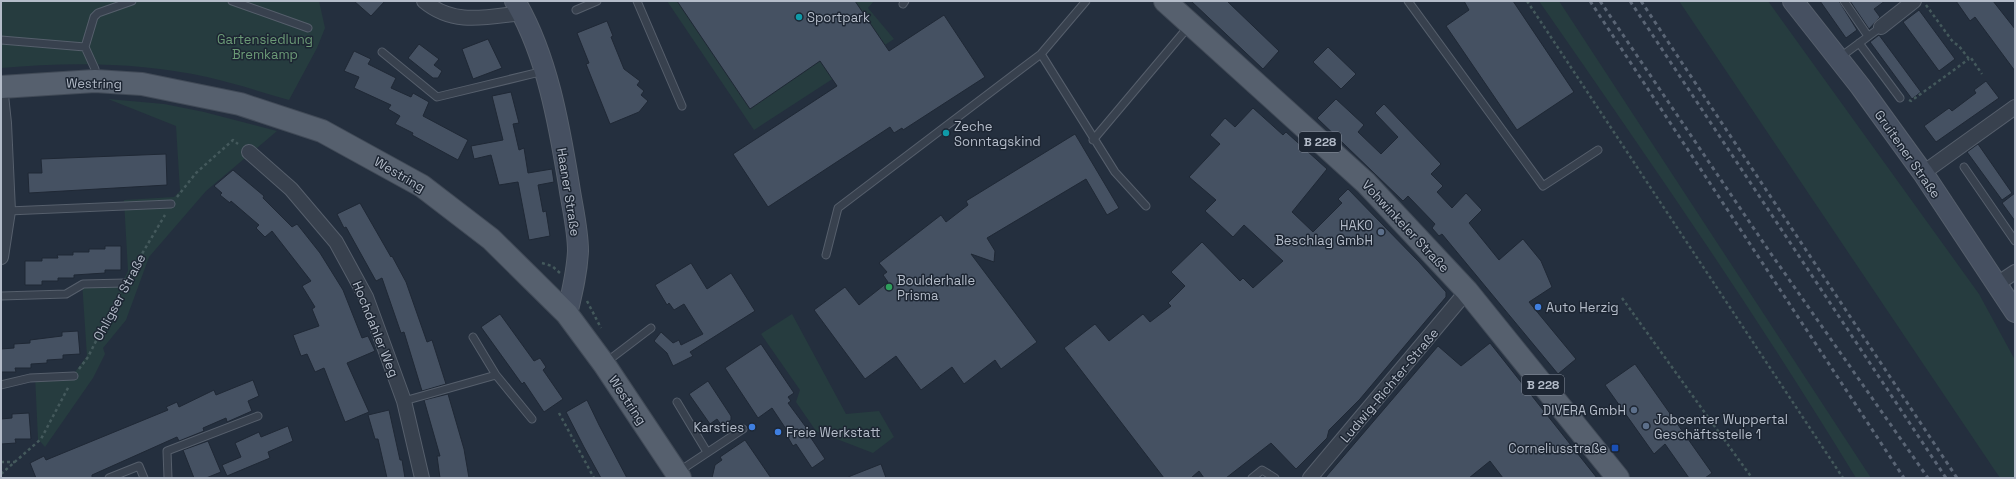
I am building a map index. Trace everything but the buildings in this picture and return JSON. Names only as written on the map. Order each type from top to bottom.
[{"type":"main road","name":"Vohwinkeler Straße","points":[[1165,1],[1366,183],[1467,291],[1618,478]]},
{"type":"main road","name":"Westring","points":[[1,86],[95,81],[142,84],[240,104],[322,131],[422,186],[492,239],[567,314],[609,360],[678,476]]},
{"type":"street","name":"Haaner Straße","points":[[424,1],[440,12],[465,18],[519,7],[545,71],[556,113],[576,230],[578,255],[574,285],[567,314]]},
{"type":"street","name":"Gruitener Straße","points":[[1793,1],[1923,173],[2015,312]]},
{"type":"street","points":[[1880,27],[1914,1]]},
{"type":"street","points":[[1,95],[4,123],[5,218],[1,257]]},
{"type":"street","points":[[1923,173],[2015,107]]},
{"type":"street","name":"Hochdahler Weg","points":[[249,152],[291,189],[336,242],[366,297],[404,401],[422,478]]},
{"type":"street","points":[[1997,284],[2015,272]]},
{"type":"street","name":"Ludwig-Richter-Straße","points":[[1310,478],[1467,291]]},
{"type":"lane","points":[[95,81],[95,69],[85,46],[94,17],[98,13],[132,1]]},
{"type":"lane","points":[[232,1],[308,28]]},
{"type":"lane","points":[[576,10],[597,1]]},
{"type":"lane","points":[[637,1],[682,106]]},
{"type":"lane","points":[[826,255],[838,208],[1041,54],[1086,1]]},
{"type":"lane","points":[[1408,1],[1543,186],[1598,150]]},
{"type":"lane","points":[[1844,1],[1868,36]]},
{"type":"lane","points":[[1093,140],[1191,24]]},
{"type":"lane","points":[[1838,59],[1880,27]]},
{"type":"lane","points":[[1,40],[85,46]]},
{"type":"lane","points":[[1859,43],[1900,98]]},
{"type":"lane","points":[[382,52],[437,97],[545,71]]},
{"type":"lane","points":[[1041,54],[1114,172],[1146,206]]},
{"type":"lane","points":[[1964,167],[2015,241]]},
{"type":"lane","points":[[5,218],[171,204]]},
{"type":"lane","points":[[1,296],[66,294],[83,284],[125,283]]},
{"type":"lane","points":[[609,360],[651,328]]},
{"type":"lane","points":[[473,337],[496,375],[532,420]]},
{"type":"lane","points":[[404,401],[496,375]]},
{"type":"lane","points":[[1,385],[30,378],[74,376]]},
{"type":"lane","points":[[677,402],[707,452]]},
{"type":"lane","points":[[168,478],[167,451],[258,416]]},
{"type":"lane","points":[[678,476],[707,452],[743,429]]},
{"type":"lane","points":[[109,478],[139,466],[144,478]]},
{"type":"lane","points":[[1252,478],[1262,470],[1275,478]]},
{"type":"path","points":[[1526,1],[1843,478]]},
{"type":"path","points":[[1923,1],[1953,42],[1960,46],[1969,59],[1971,58],[1982,74]]},
{"type":"path","points":[[1900,98],[1911,101],[1969,59]]},
{"type":"path","name":"Ohligser Straße","points":[[1,474],[41,439],[74,376],[88,357],[125,283],[171,204],[196,173],[233,140],[249,152]]},
{"type":"path","points":[[537,261],[552,266],[574,285],[591,306],[609,360]]},
{"type":"path","points":[[1622,298],[1752,478]]},
{"type":"path","points":[[559,413],[594,478]]},
{"type":"path","points":[[1,462],[15,462]]},
{"type":"green space","name":"Gartensiedlung Bremkamp","points":[[1,1],[319,1],[325,28],[317,48],[289,100],[217,79],[156,68],[78,64],[1,68]]},
{"type":"green space","points":[[667,1],[874,1],[868,8],[894,39],[754,130]]},
{"type":"green space","points":[[1539,1],[1559,1],[1871,478],[1856,478],[1741,297]]},
{"type":"green space","points":[[1679,1],[1768,1],[1979,294],[2015,360],[2015,478],[2000,478]]},
{"type":"green space","points":[[108,99],[164,104],[204,112],[277,131],[206,191],[149,257],[126,320],[103,348],[105,354],[93,378],[45,447],[38,439],[35,375],[75,372],[87,356],[82,281],[124,279],[128,271],[124,200],[174,197],[180,191],[176,126]]},
{"type":"green space","points":[[792,314],[846,414],[879,411],[894,437],[873,453],[816,431],[796,402],[800,390],[761,334]]},
{"type":"railway","points":[[1590,1],[1904,478]]},
{"type":"railway","points":[[1600,1],[1767,248],[1928,478]]},
{"type":"railway","points":[[1630,1],[1946,478]]},
{"type":"railway","points":[[1641,1],[1957,478]]},
{"type":"place","name":"Sportpark","points":[[799,17]]},
{"type":"place","name":"Zeche Sonntagskind","points":[[946,133]]},
{"type":"place","name":"HAKO Beschlag GmbH","points":[[1381,232]]},
{"type":"place","name":"Boulderhalle Prisma","points":[[889,287]]},
{"type":"place","name":"Auto Herzig","points":[[1538,307]]},
{"type":"place","name":"DIVERA GmbH","points":[[1634,410]]},
{"type":"place","name":"Jobcenter Wuppertal Geschäftsstelle 1","points":[[1646,426]]},
{"type":"place","name":"Karsties","points":[[752,427]]},
{"type":"place","name":"Freie Werkstatt","points":[[778,432]]},
{"type":"place","name":"Corneliusstraße","points":[[1615,448]]}]
